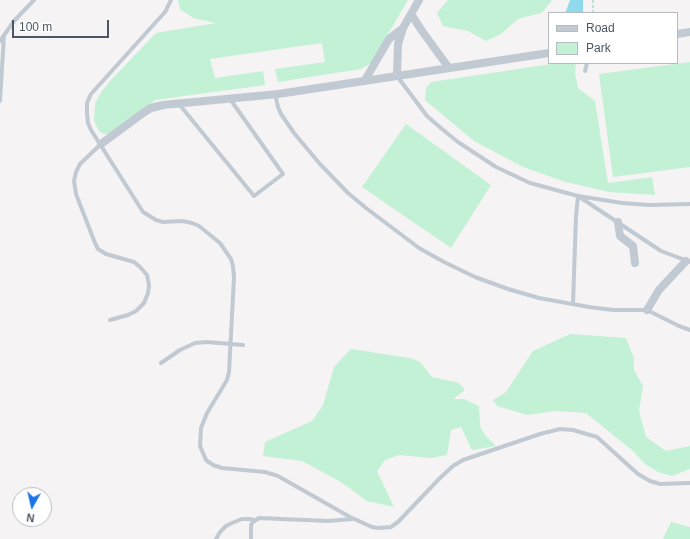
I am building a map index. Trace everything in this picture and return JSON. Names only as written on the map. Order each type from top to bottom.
[{"type":"street","points":[[397,76],[398,44],[403,28],[419,0]]},
{"type":"street","points":[[411,14],[449,68]]},
{"type":"street","points":[[366,80],[389,39],[403,28]]},
{"type":"street","points":[[678,34],[690,32]]},
{"type":"street","points":[[101,144],[151,108],[179,103],[275,94],[548,53]]},
{"type":"street","points":[[618,222],[620,236],[633,246],[635,263]]},
{"type":"street","points":[[647,310],[659,290],[688,262]]},
{"type":"lane","points":[[0,41],[14,22],[34,0]]},
{"type":"lane","points":[[171,0],[165,12],[91,94],[87,103],[87,113],[88,123],[143,212],[150,217],[163,222],[182,221],[192,223],[210,234],[220,243],[226,250],[233,266],[234,278],[231,344],[227,380],[205,417],[201,428],[200,446],[206,460],[213,465],[222,468],[265,472],[278,476],[353,519],[372,528],[391,527],[402,518],[453,466],[463,460],[540,434],[560,429],[573,430],[597,437],[638,474],[650,481],[660,484],[690,483]]},
{"type":"lane","points":[[0,101],[1,61],[4,35]]},
{"type":"lane","points":[[585,71],[587,64]]},
{"type":"lane","points":[[397,76],[427,116],[458,142],[496,167],[530,183],[578,196],[622,203],[642,205],[690,204]]},
{"type":"lane","points":[[275,94],[281,114],[294,133],[320,164],[348,193],[419,248],[475,277],[508,289],[539,298],[573,304],[613,310],[647,310],[690,330]]},
{"type":"lane","points":[[179,103],[254,196],[282,174],[230,99]]},
{"type":"lane","points":[[101,144],[80,164],[74,181],[76,194],[98,249],[106,254],[134,262],[147,275],[149,285],[144,303],[136,311],[110,320]]},
{"type":"lane","points":[[578,196],[661,250],[688,262]]},
{"type":"lane","points":[[573,304],[578,196]]},
{"type":"lane","points":[[161,363],[180,350],[196,343],[243,345]]},
{"type":"lane","points":[[216,539],[226,526],[242,519],[255,520],[262,518],[328,521],[353,519]]},
{"type":"lane","points":[[252,539],[250,529],[255,520]]},
{"type":"path","points":[[593,0],[594,12]]},
{"type":"green space","points":[[178,0],[408,0],[371,63],[361,69],[278,82],[275,69],[325,62],[322,43],[210,59],[215,78],[263,71],[265,85],[155,100],[136,116],[109,134],[104,134],[99,131],[94,121],[95,103],[110,81],[156,33],[216,23],[193,18],[180,9]]},
{"type":"green space","points":[[448,0],[551,0],[551,2],[541,13],[518,19],[501,34],[486,41],[468,31],[443,26],[437,13]]},
{"type":"green space","points":[[690,62],[690,167],[613,177],[599,74]]},
{"type":"green space","points":[[551,64],[576,64],[575,73],[578,88],[595,101],[608,183],[652,177],[655,195],[609,192],[566,182],[523,167],[474,141],[425,100],[426,88],[431,82]]},
{"type":"green space","points":[[406,124],[491,185],[451,248],[362,187]]},
{"type":"green space","points":[[570,334],[626,338],[634,358],[634,370],[643,386],[639,411],[646,437],[666,451],[690,446],[690,469],[672,476],[658,472],[645,464],[633,451],[586,413],[556,411],[527,415],[497,406],[493,400],[506,392],[533,351]]},
{"type":"green space","points":[[351,349],[410,358],[420,362],[432,377],[459,383],[465,390],[453,399],[464,399],[479,406],[480,426],[485,435],[496,446],[472,450],[461,427],[451,430],[447,455],[431,458],[399,455],[385,460],[377,471],[394,507],[367,501],[341,482],[302,461],[263,456],[265,442],[312,421],[323,405],[334,367]]},
{"type":"green space","points":[[671,522],[690,527],[690,539],[663,539]]},
{"type":"water","points":[[570,0],[583,0],[583,12],[565,12]]}]
